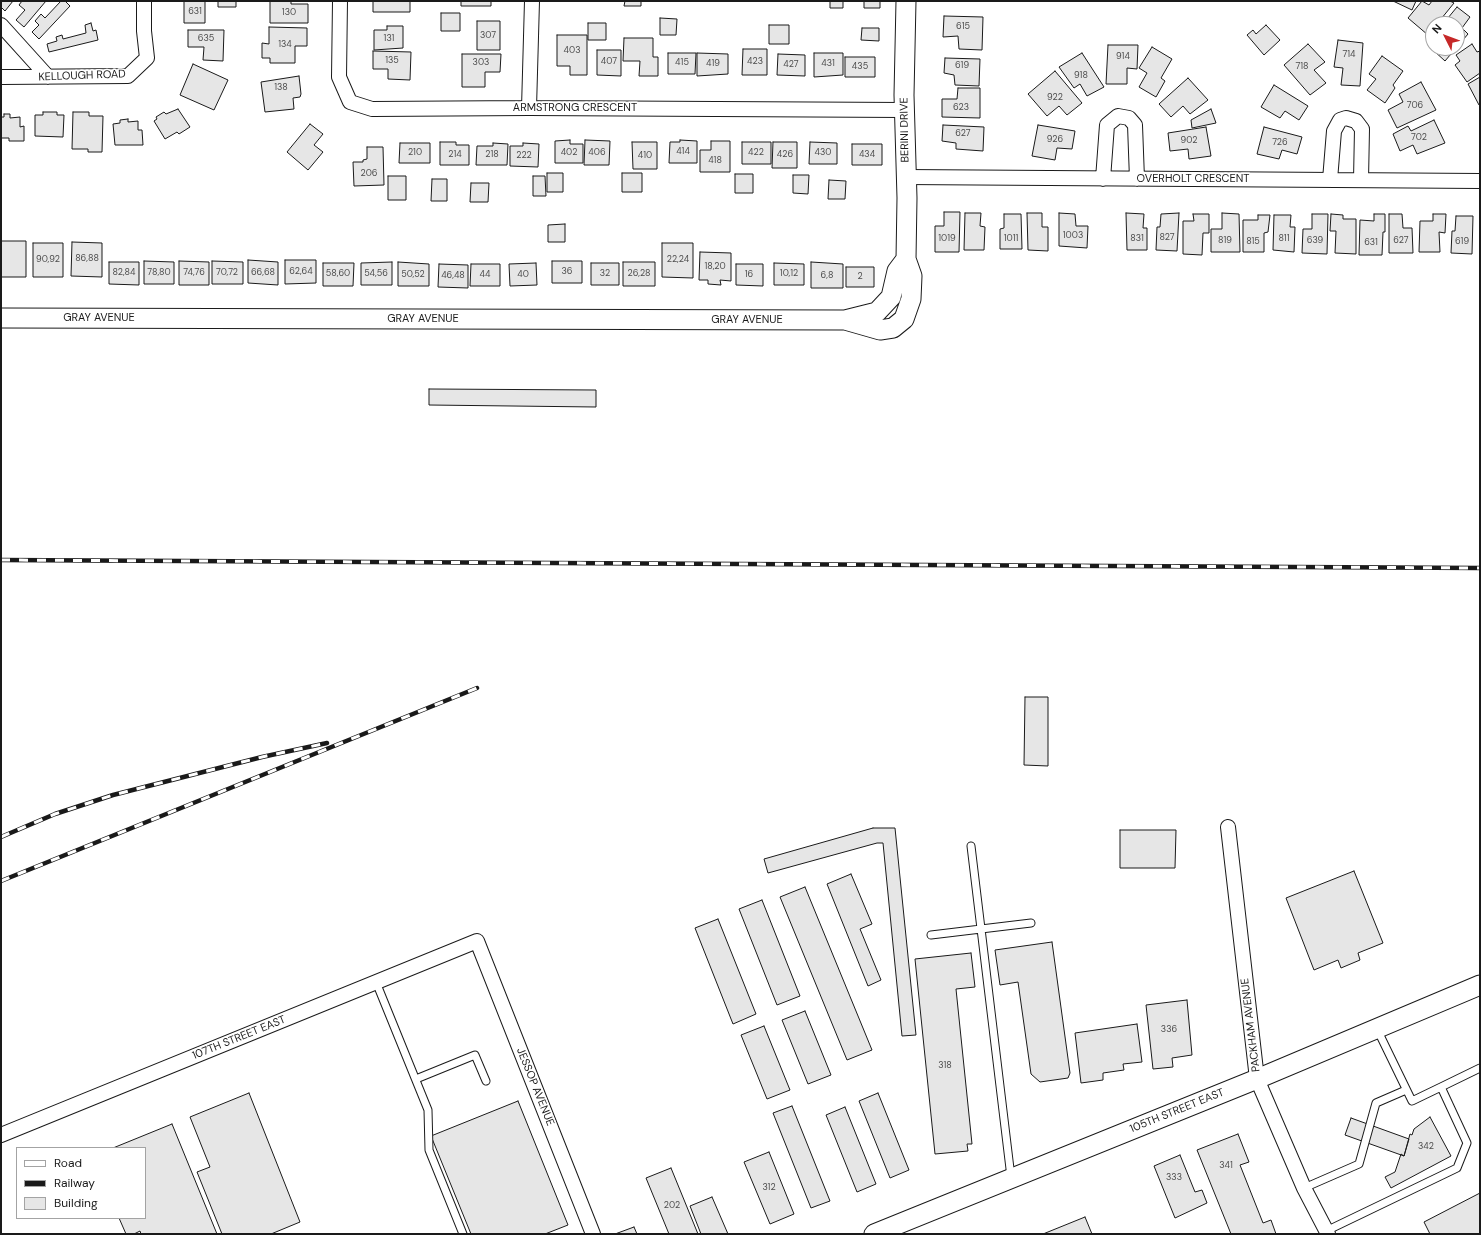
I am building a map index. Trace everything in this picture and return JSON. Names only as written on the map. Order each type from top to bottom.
[{"type":"street","name":"KELLOUGH ROAD","points":[[1,77],[128,76],[147,58],[144,31],[144,1]]},
{"type":"street","name":"ARMSTRONG CRESCENT","points":[[340,1],[339,77],[350,102],[372,109],[530,108],[904,110]]},
{"type":"street","points":[[530,108],[532,1]]},
{"type":"street","name":"BERINI DRIVE","points":[[906,1],[904,110],[906,259]]},
{"type":"street","points":[[1,25],[48,77]]},
{"type":"street","points":[[1103,179],[1107,124],[1118,116],[1129,118],[1135,125],[1137,179]]},
{"type":"street","points":[[1330,180],[1334,131],[1340,120],[1346,118],[1356,121],[1362,129],[1362,180]]},
{"type":"street","name":"OVERHOLT CRESCENT","points":[[905,177],[1480,181]]},
{"type":"street","name":"GRAY AVENUE","points":[[1,318],[845,320],[877,312],[891,297],[897,271],[906,259]]},
{"type":"street","name":"PACKHAM AVENUE","points":[[1228,827],[1257,1079],[1304,1188],[1327,1232]]},
{"type":"street","name":"107TH STREET EAST","points":[[1,1135],[477,940]]},
{"type":"street","name":"JESSOP AVENUE","points":[[477,940],[593,1234]]},
{"type":"street","name":"105TH STREET EAST","points":[[874,1234],[1257,1079],[1480,985]]},
{"type":"lane","points":[[971,846],[1011,1179]]},
{"type":"lane","points":[[931,935],[1031,923]]},
{"type":"lane","points":[[376,982],[428,1110],[429,1150],[463,1234]]},
{"type":"lane","points":[[1377,1028],[1412,1101],[1480,1068]]},
{"type":"lane","points":[[416,1079],[475,1055],[486,1081]]},
{"type":"lane","points":[[1327,1232],[1457,1168],[1467,1143],[1441,1087]]},
{"type":"lane","points":[[1304,1188],[1359,1164],[1376,1103],[1406,1090]]},
{"type":"building","points":[[1,1],[13,1],[5,11],[1,7]]},
{"type":"building","points":[[22,1],[46,1],[24,27],[16,20],[25,10],[19,5]]},
{"type":"building","points":[[61,1],[65,1],[70,6],[39,39],[32,32],[39,25],[35,21],[41,14],[45,18]]},
{"type":"building","points":[[184,1],[205,1],[205,23],[184,23]]},
{"type":"building","points":[[218,1],[236,1],[236,7],[218,7]]},
{"type":"building","points":[[270,1],[291,1],[291,4],[308,4],[308,23],[270,23]]},
{"type":"building","points":[[373,1],[410,1],[410,12],[373,12]]},
{"type":"building","points":[[461,1],[491,1],[491,6],[461,6]]},
{"type":"building","points":[[625,1],[641,1],[641,6],[624,6]]},
{"type":"building","points":[[830,1],[843,1],[843,8],[830,8]]},
{"type":"building","points":[[864,1],[880,1],[880,8],[864,8]]},
{"type":"building","points":[[1393,1],[1416,1],[1412,10]]},
{"type":"building","points":[[1422,1],[1429,5],[1432,1],[1450,1],[1454,3],[1443,16],[1425,16],[1425,32],[1408,18]]},
{"type":"building","points":[[1457,7],[1470,17],[1465,24],[1465,16],[1450,16]]},
{"type":"building","points":[[441,13],[460,13],[460,31],[441,31]]},
{"type":"building","points":[[944,16],[983,17],[982,50],[959,49],[958,36],[943,37]]},
{"type":"building","points":[[660,18],[677,19],[676,35],[660,35]]},
{"type":"building","points":[[477,21],[500,21],[500,50],[477,50]]},
{"type":"building","points":[[91,23],[93,31],[96,30],[98,40],[49,52],[47,44],[57,41],[56,37],[62,35],[63,39],[86,33],[85,25]]},
{"type":"building","points":[[588,23],[606,23],[606,40],[588,40]]},
{"type":"building","points":[[769,25],[789,25],[789,44],[769,44]]},
{"type":"building","points":[[1266,25],[1280,40],[1264,55],[1247,35],[1253,30],[1256,34]]},
{"type":"building","points":[[387,26],[403,26],[403,48],[374,50],[374,30],[387,30]]},
{"type":"building","points":[[269,27],[307,28],[307,46],[295,46],[295,63],[270,63],[270,58],[262,58],[262,43],[269,44]]},
{"type":"building","points":[[862,28],[879,28],[879,41],[861,40]]},
{"type":"building","points":[[188,30],[224,30],[223,61],[203,60],[204,47],[188,47]]},
{"type":"building","points":[[557,35],[587,35],[587,75],[570,75],[570,66],[557,66]]},
{"type":"building","points":[[624,38],[653,38],[653,57],[658,57],[658,76],[639,76],[640,61],[623,61]]},
{"type":"building","points":[[1338,40],[1363,43],[1360,86],[1341,85],[1343,68],[1334,67]]},
{"type":"building","points":[[1308,44],[1325,62],[1314,70],[1326,83],[1310,95],[1284,65]]},
{"type":"building","points":[[1472,44],[1477,52],[1480,51],[1480,73],[1467,82],[1455,65],[1460,61],[1457,56],[1465,56],[1465,49]]},
{"type":"building","points":[[1108,45],[1138,45],[1137,69],[1127,68],[1127,84],[1106,84]]},
{"type":"building","points":[[1152,47],[1172,59],[1161,78],[1165,81],[1156,97],[1139,87],[1147,73],[1139,68]]},
{"type":"building","points":[[743,49],[767,49],[767,75],[742,75]]},
{"type":"building","points":[[597,50],[621,50],[621,76],[597,75]]},
{"type":"building","points":[[373,51],[411,52],[410,80],[388,79],[388,69],[373,69]]},
{"type":"building","points":[[668,53],[696,53],[695,74],[668,74]]},
{"type":"building","points":[[697,53],[728,54],[728,74],[697,76]]},
{"type":"building","points":[[814,53],[843,53],[843,75],[814,77]]},
{"type":"building","points":[[1082,53],[1104,87],[1087,96],[1080,84],[1074,88],[1059,67]]},
{"type":"building","points":[[462,54],[501,54],[500,72],[485,72],[485,87],[462,87]]},
{"type":"building","points":[[778,54],[805,55],[805,76],[777,75]]},
{"type":"building","points":[[1382,56],[1403,71],[1393,85],[1395,88],[1385,103],[1367,90],[1376,79],[1369,74]]},
{"type":"building","points":[[1440,56],[1449,56],[1445,61]]},
{"type":"building","points":[[845,57],[875,57],[875,77],[845,77]]},
{"type":"building","points":[[945,58],[980,59],[979,86],[955,85],[954,75],[944,73]]},
{"type":"building","points":[[193,64],[228,80],[214,110],[180,95]]},
{"type":"building","points":[[1055,71],[1082,103],[1067,115],[1059,106],[1047,116],[1028,94]]},
{"type":"building","points":[[299,76],[301,94],[300,97],[293,98],[294,109],[265,112],[261,82]]},
{"type":"building","points":[[1480,77],[1480,105],[1479,105],[1468,84]]},
{"type":"building","points":[[1188,78],[1208,100],[1190,114],[1183,106],[1171,117],[1159,104]]},
{"type":"building","points":[[1421,82],[1436,110],[1397,128],[1388,110],[1403,102],[1399,94]]},
{"type":"building","points":[[1274,85],[1308,106],[1299,120],[1285,111],[1280,118],[1261,107]]},
{"type":"building","points":[[958,88],[980,88],[980,118],[942,117],[942,99],[957,99]]},
{"type":"building","points":[[178,109],[190,127],[179,134],[177,132],[165,139],[154,121],[157,119],[156,117],[164,112],[166,114]]},
{"type":"building","points":[[1211,109],[1216,123],[1192,128],[1191,120]]},
{"type":"building","points":[[43,112],[57,112],[57,115],[64,115],[63,137],[35,136],[35,115],[43,115]]},
{"type":"building","points":[[73,112],[89,112],[89,116],[103,116],[102,152],[88,152],[88,149],[72,149]]},
{"type":"building","points":[[4,114],[10,114],[10,118],[20,117],[20,127],[24,126],[24,141],[9,141],[9,138],[1,138],[1,117],[4,117]]},
{"type":"building","points":[[128,119],[128,122],[138,121],[138,130],[142,130],[143,145],[115,145],[113,124],[120,123],[120,120]]},
{"type":"building","points":[[1434,120],[1445,143],[1417,154],[1413,145],[1400,151],[1393,134],[1408,126],[1411,131]]},
{"type":"building","points":[[310,124],[323,134],[314,145],[323,152],[308,170],[287,152]]},
{"type":"building","points":[[943,125],[984,127],[983,151],[956,149],[956,143],[942,141]]},
{"type":"building","points":[[1038,125],[1075,131],[1072,149],[1057,148],[1055,160],[1032,156]]},
{"type":"building","points":[[1206,127],[1211,156],[1189,159],[1188,149],[1170,151],[1168,133]]},
{"type":"building","points":[[1264,127],[1302,137],[1297,154],[1282,150],[1279,159],[1257,154]]},
{"type":"building","points":[[570,140],[570,144],[583,144],[583,163],[555,163],[555,141]]},
{"type":"building","points":[[585,140],[610,141],[609,165],[584,165]]},
{"type":"building","points":[[680,140],[697,141],[697,163],[669,163],[670,142],[680,142]]},
{"type":"building","points":[[711,141],[730,141],[730,172],[700,172],[700,150],[711,150]]},
{"type":"building","points":[[440,142],[456,142],[456,145],[469,145],[469,165],[440,165]]},
{"type":"building","points":[[632,142],[657,142],[657,169],[633,169]]},
{"type":"building","points":[[742,142],[771,142],[771,164],[742,164]]},
{"type":"building","points":[[773,142],[797,142],[797,168],[772,168]]},
{"type":"building","points":[[810,142],[837,143],[837,164],[809,164]]},
{"type":"building","points":[[400,143],[430,143],[430,163],[399,163]]},
{"type":"building","points":[[493,143],[508,144],[507,165],[476,165],[477,146],[493,146]]},
{"type":"building","points":[[523,143],[539,144],[538,167],[510,166],[510,146],[523,146]]},
{"type":"building","points":[[852,144],[882,144],[882,165],[852,165]]},
{"type":"building","points":[[367,147],[383,147],[384,185],[354,186],[353,162],[363,162],[363,160],[367,159]]},
{"type":"building","points":[[547,173],[563,173],[563,192],[547,192]]},
{"type":"building","points":[[622,173],[642,173],[642,192],[622,192]]},
{"type":"building","points":[[735,174],[753,174],[753,193],[735,193]]},
{"type":"building","points":[[793,175],[809,175],[808,194],[793,193]]},
{"type":"building","points":[[388,176],[406,176],[406,200],[388,200]]},
{"type":"building","points":[[533,176],[545,176],[546,196],[533,196]]},
{"type":"building","points":[[432,179],[447,179],[447,201],[431,201]]},
{"type":"building","points":[[829,180],[846,181],[845,199],[828,199]]},
{"type":"building","points":[[471,183],[489,183],[488,202],[470,202]]},
{"type":"building","points":[[944,212],[960,212],[959,252],[935,252],[935,226],[944,226]]},
{"type":"building","points":[[965,213],[981,213],[980,226],[985,227],[984,250],[964,250]]},
{"type":"building","points":[[1027,213],[1042,213],[1042,227],[1048,227],[1048,251],[1028,250]]},
{"type":"building","points":[[1059,213],[1075,214],[1076,226],[1088,226],[1087,248],[1059,246]]},
{"type":"building","points":[[1126,213],[1144,214],[1143,228],[1147,228],[1147,250],[1127,250]]},
{"type":"building","points":[[1179,213],[1177,251],[1156,250],[1157,227],[1160,227],[1161,214]]},
{"type":"building","points":[[1222,213],[1239,214],[1240,252],[1211,252],[1211,229],[1222,229]]},
{"type":"building","points":[[1004,214],[1021,214],[1022,249],[1000,249],[1000,229],[1004,228]]},
{"type":"building","points":[[1193,214],[1209,214],[1209,233],[1203,233],[1202,255],[1183,254],[1183,221],[1194,221]]},
{"type":"building","points":[[1312,214],[1328,214],[1327,254],[1302,253],[1303,229],[1312,229]]},
{"type":"building","points":[[1331,214],[1343,215],[1343,219],[1356,219],[1356,254],[1335,253],[1336,231],[1330,231]]},
{"type":"building","points":[[1374,214],[1385,214],[1385,232],[1383,232],[1382,255],[1359,255],[1360,220],[1374,221]]},
{"type":"building","points":[[1389,214],[1402,214],[1403,228],[1412,228],[1413,253],[1389,253]]},
{"type":"building","points":[[1433,214],[1446,214],[1445,233],[1439,232],[1440,252],[1419,252],[1420,221],[1433,221]]},
{"type":"building","points":[[1258,215],[1270,215],[1268,232],[1264,233],[1264,252],[1243,252],[1243,220],[1258,220]]},
{"type":"building","points":[[1274,215],[1291,215],[1290,227],[1295,227],[1294,252],[1273,250]]},
{"type":"building","points":[[1456,216],[1473,216],[1472,254],[1451,253],[1452,231],[1455,231]]},
{"type":"building","points":[[565,224],[565,242],[548,242],[548,225]]},
{"type":"building","points":[[1,241],[26,241],[26,277],[1,277]]},
{"type":"building","points":[[72,242],[102,243],[102,277],[71,276]]},
{"type":"building","points":[[33,243],[63,243],[63,277],[33,277]]},
{"type":"building","points":[[662,243],[693,243],[693,278],[662,277]]},
{"type":"building","points":[[700,252],[731,253],[731,281],[720,280],[721,285],[708,284],[708,280],[699,280]]},
{"type":"building","points":[[248,260],[278,262],[278,285],[248,283]]},
{"type":"building","points":[[285,260],[316,260],[316,283],[285,284]]},
{"type":"building","points":[[144,261],[174,262],[174,284],[144,284]]},
{"type":"building","points":[[179,261],[209,262],[209,285],[179,285]]},
{"type":"building","points":[[212,261],[243,262],[243,284],[212,284]]},
{"type":"building","points":[[552,261],[582,261],[582,283],[552,283]]},
{"type":"building","points":[[109,262],[139,262],[139,285],[109,284]]},
{"type":"building","points":[[392,262],[392,285],[361,285],[361,263]]},
{"type":"building","points":[[398,262],[429,264],[429,286],[398,286]]},
{"type":"building","points":[[623,262],[655,262],[655,286],[623,286]]},
{"type":"building","points":[[811,262],[843,264],[843,288],[811,288]]},
{"type":"building","points":[[323,263],[354,263],[353,286],[323,286]]},
{"type":"building","points":[[536,263],[537,285],[510,286],[509,264]]},
{"type":"building","points":[[591,263],[619,263],[619,285],[591,285]]},
{"type":"building","points":[[774,263],[804,264],[804,285],[774,285]]},
{"type":"building","points":[[439,264],[468,265],[468,288],[438,287]]},
{"type":"building","points":[[471,264],[500,264],[500,286],[470,286]]},
{"type":"building","points":[[736,264],[763,264],[763,286],[736,285]]},
{"type":"building","points":[[846,267],[874,267],[874,287],[846,287]]},
{"type":"building","points":[[429,389],[596,390],[596,407],[429,405]]},
{"type":"building","points":[[1025,697],[1048,697],[1048,766],[1024,765]]},
{"type":"building","points":[[873,828],[895,828],[916,1035],[902,1036],[883,843],[877,843],[768,873],[764,859]]},
{"type":"building","points":[[1120,830],[1176,830],[1175,868],[1120,868]]},
{"type":"building","points":[[1354,871],[1383,943],[1358,953],[1360,960],[1341,968],[1338,960],[1314,970],[1286,898]]},
{"type":"building","points":[[851,874],[872,924],[860,929],[881,980],[868,986],[827,884]]},
{"type":"building","points":[[805,887],[872,1050],[847,1060],[780,897]]},
{"type":"building","points":[[762,900],[800,996],[777,1005],[739,909]]},
{"type":"building","points":[[718,919],[756,1014],[733,1024],[695,928]]},
{"type":"building","points":[[1052,942],[1070,1073],[1068,1078],[1040,1082],[1031,1074],[1018,982],[1000,985],[995,950]]},
{"type":"building","points":[[971,953],[975,987],[956,989],[972,1144],[967,1144],[968,1151],[935,1154],[915,959]]},
{"type":"building","points":[[1187,1000],[1192,1055],[1172,1058],[1173,1067],[1153,1069],[1146,1005]]},
{"type":"building","points":[[805,1011],[831,1075],[808,1084],[782,1020]]},
{"type":"building","points":[[1137,1024],[1142,1062],[1123,1064],[1124,1070],[1103,1073],[1103,1080],[1081,1083],[1075,1033]]},
{"type":"building","points":[[764,1026],[790,1090],[767,1099],[741,1035]]},
{"type":"building","points":[[249,1093],[300,1222],[271,1234],[222,1234],[197,1172],[210,1167],[190,1117]]},
{"type":"building","points":[[878,1093],[909,1170],[890,1178],[859,1101]]},
{"type":"building","points":[[518,1101],[568,1225],[545,1234],[471,1234],[431,1136]]},
{"type":"building","points":[[792,1106],[830,1201],[811,1208],[773,1113]]},
{"type":"building","points":[[845,1107],[876,1184],[857,1192],[826,1115]]},
{"type":"building","points":[[1430,1117],[1451,1156],[1391,1188],[1385,1177],[1395,1172],[1401,1154],[1404,1156],[1410,1134],[1412,1135],[1414,1129]]},
{"type":"building","points":[[1351,1118],[1409,1139],[1404,1156],[1345,1135]]},
{"type":"building","points":[[172,1124],[217,1234],[141,1234],[140,1231],[134,1234],[126,1234],[119,1219],[146,1219],[146,1147],[115,1147]]},
{"type":"building","points":[[1238,1134],[1249,1162],[1240,1165],[1263,1223],[1271,1220],[1276,1234],[1231,1234],[1197,1150]]},
{"type":"building","points":[[769,1152],[794,1214],[770,1224],[744,1162]]},
{"type":"building","points":[[1180,1155],[1195,1192],[1202,1190],[1207,1203],[1175,1218],[1154,1166]]},
{"type":"building","points":[[671,1168],[698,1234],[669,1234],[646,1178]]},
{"type":"building","points":[[1480,1193],[1480,1234],[1430,1234],[1424,1222]]},
{"type":"building","points":[[712,1197],[728,1234],[701,1234],[690,1206]]},
{"type":"building","points":[[1085,1217],[1092,1234],[1043,1234]]},
{"type":"building","points":[[634,1227],[637,1234],[615,1234]]},
{"type":"railway","points":[[1,560],[1480,568]]},
{"type":"railway","points":[[1,881],[477,688]]},
{"type":"railway","points":[[1,837],[55,814],[113,795],[262,757],[327,743]]}]
